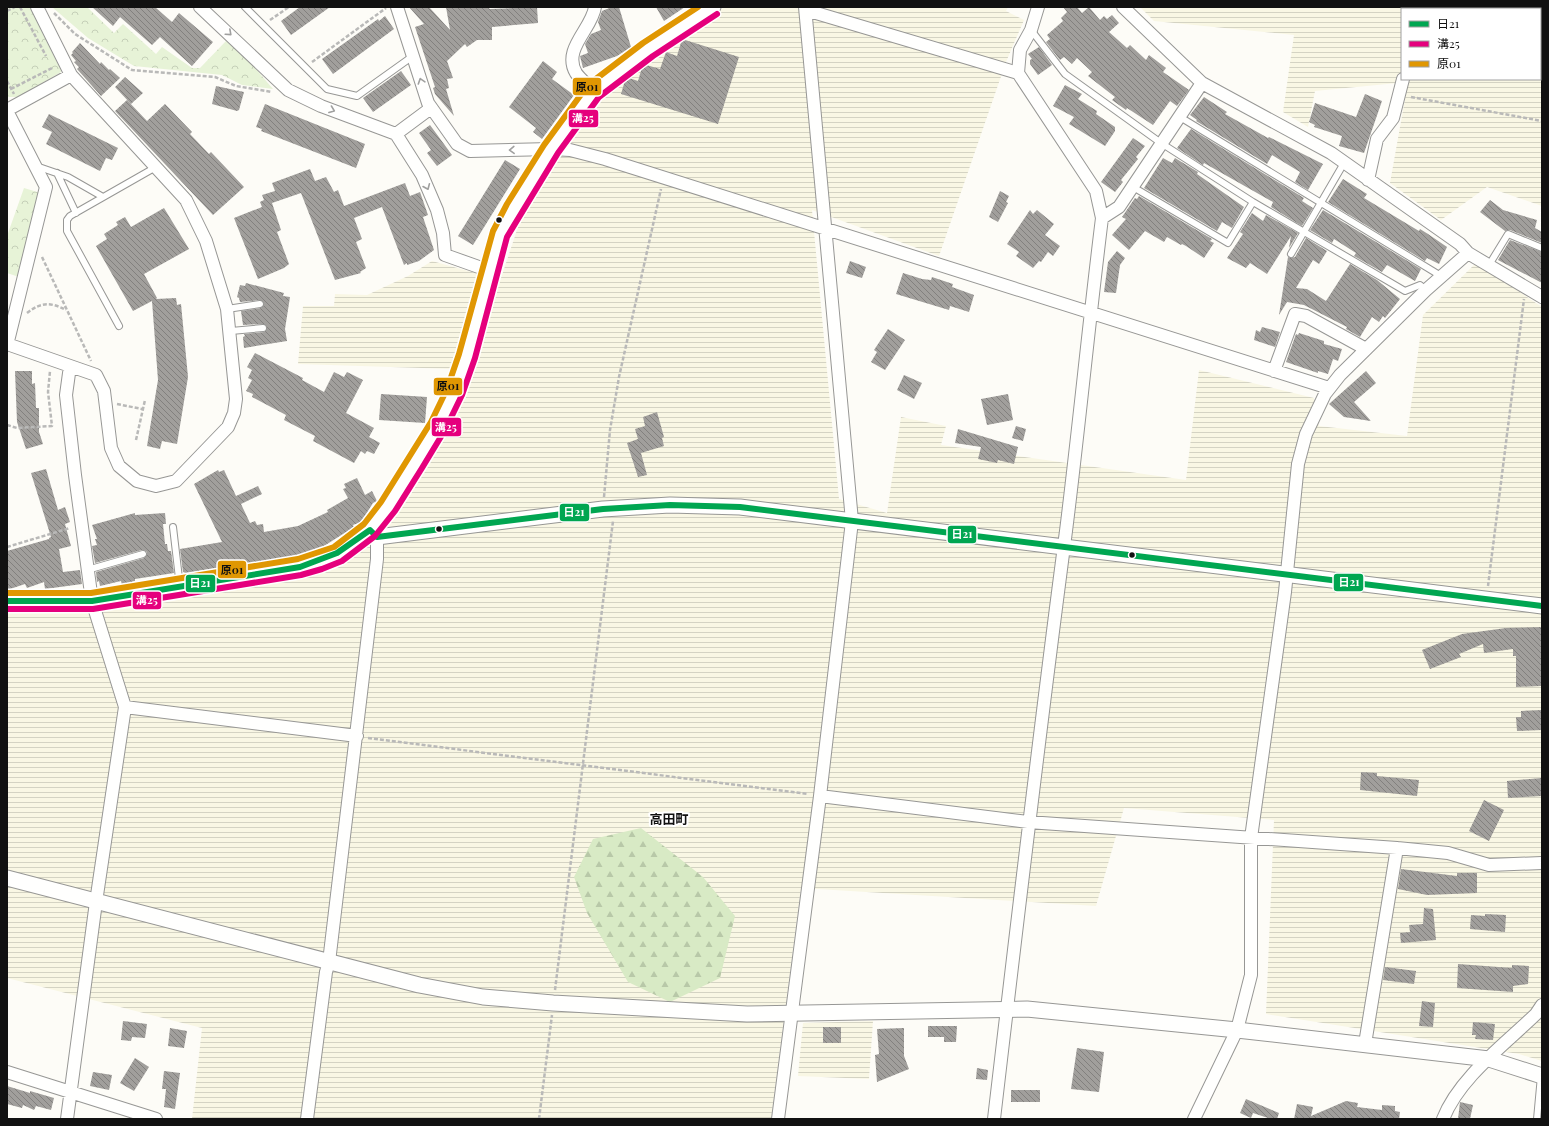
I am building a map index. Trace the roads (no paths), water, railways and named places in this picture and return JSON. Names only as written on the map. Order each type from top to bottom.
[{"type":"street","points":[[37,7],[71,75],[186,200],[206,241],[227,309],[236,399],[234,412],[228,427],[176,481],[156,486],[137,481],[119,466],[111,448],[104,391],[96,375],[51,360],[10,344],[8,341],[46,187],[7,110],[71,75]]},
{"type":"street","points":[[200,7],[288,90],[321,106],[396,134],[422,175],[437,210],[443,233],[445,255],[490,271]]},
{"type":"street","points":[[397,7],[428,103],[456,144],[470,151],[551,148],[570,150],[605,159],[1329,388]]},
{"type":"street","points":[[593,91],[576,73],[572,63],[579,38],[589,26],[595,7]]},
{"type":"street","points":[[307,1119],[326,972],[329,962],[377,559],[373,533],[438,426],[454,392],[467,356],[500,234],[514,208],[551,148],[593,91],[695,12],[713,7]]},
{"type":"street","points":[[994,1119],[1028,822],[1063,548],[1102,218],[1096,191],[1018,73],[1020,50],[1031,30],[1038,7]]},
{"type":"street","points":[[1123,7],[1202,83],[1331,153],[1460,244],[1468,252],[1542,297]]},
{"type":"street","points":[[778,1119],[820,796],[852,521],[805,8],[1018,73]]},
{"type":"street","points":[[1368,180],[1377,139],[1393,118],[1403,80]]},
{"type":"street","points":[[1102,218],[1119,207],[1202,83]]},
{"type":"street","points":[[396,134],[431,108]]},
{"type":"street","points":[[1194,1119],[1237,1030],[1251,975],[1251,838],[1287,574],[1298,464],[1306,434],[1315,411],[1329,388],[1426,290],[1468,252]]},
{"type":"street","points":[[1274,371],[1295,314],[1306,316],[1366,349]]},
{"type":"street","points":[[68,1119],[70,1093],[96,902],[125,707],[92,601],[87,570],[66,395],[70,366]]},
{"type":"street","points":[[7,601],[92,601],[300,568],[338,554],[373,533],[608,509],[670,505],[740,508],[1487,598],[1542,606]]},
{"type":"street","points":[[125,707],[357,736]]},
{"type":"street","points":[[820,796],[1028,822],[1397,848],[1448,853],[1488,865],[1542,863]]},
{"type":"street","points":[[1365,1044],[1397,848]]},
{"type":"street","points":[[7,878],[419,985],[483,997],[645,1010],[791,1014],[1027,1009],[1237,1030],[1489,1059],[1542,1076]]},
{"type":"street","points":[[1443,1119],[1449,1104],[1464,1083],[1536,1014],[1542,1005]]},
{"type":"street","points":[[7,1072],[156,1119]]},
{"type":"lane","points":[[245,7],[327,89],[357,96],[413,56]]},
{"type":"lane","points":[[1031,30],[1065,74],[1161,143],[1253,202],[1405,291],[1420,285],[1426,290]]},
{"type":"lane","points":[[1180,117],[1441,276]]},
{"type":"lane","points":[[1291,254],[1344,163]]},
{"type":"lane","points":[[36,166],[68,177],[103,197]]},
{"type":"lane","points":[[119,326],[67,231],[67,220],[76,213],[156,167]]},
{"type":"lane","points":[[57,173],[76,213]]},
{"type":"lane","points":[[1133,187],[1228,244],[1253,202]]},
{"type":"lane","points":[[1489,265],[1508,234],[1542,248]]},
{"type":"lane","points":[[227,309],[260,304]]},
{"type":"lane","points":[[230,331],[263,328]]},
{"type":"lane","points":[[173,527],[180,587]]},
{"type":"lane","points":[[87,570],[144,554]]},
{"type":"lane","points":[[1537,1119],[1542,1076]]},
{"type":"district","name":"高田町","points":[[669,818]]}]
